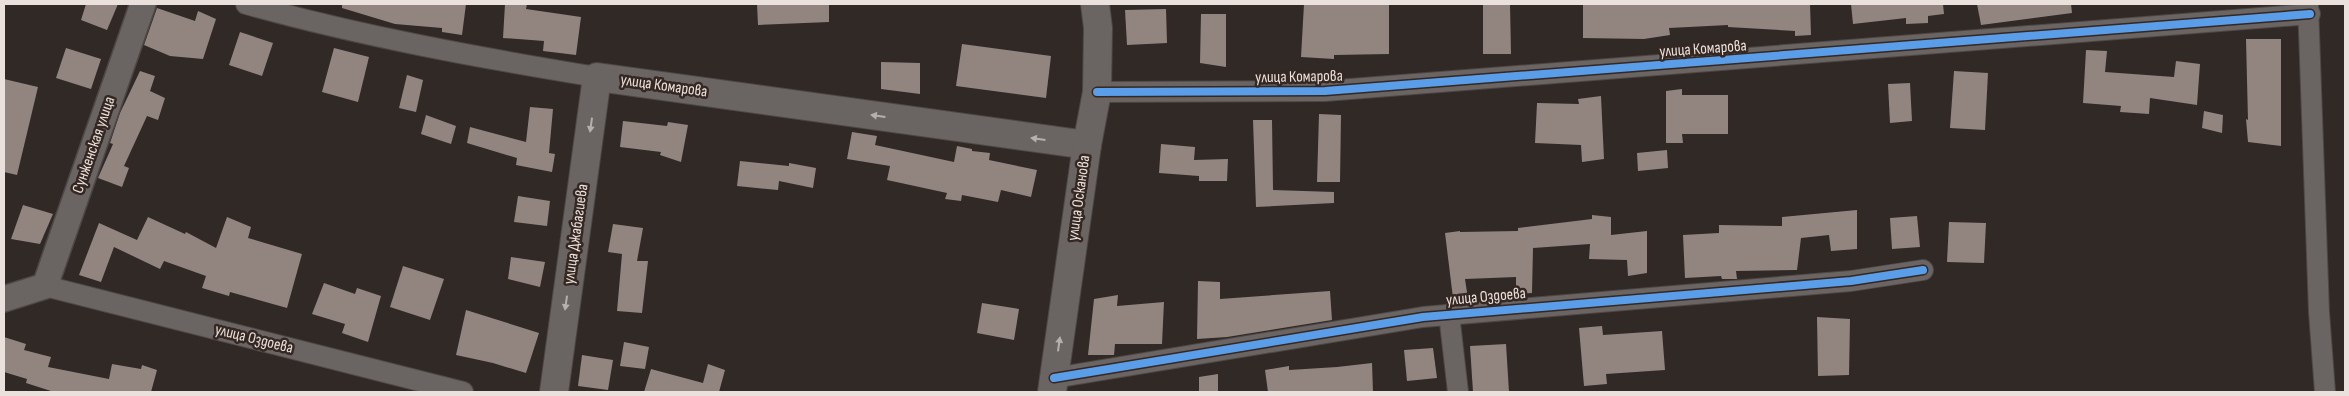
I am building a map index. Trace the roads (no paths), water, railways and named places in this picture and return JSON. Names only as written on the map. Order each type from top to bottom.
[{"type":"main road","name":"улица Осканова","points":[[1053,385],[1087,146],[1097,92],[1098,28],[1095,4]]},
{"type":"main road","name":"улица Комарова","points":[[598,77],[1087,146]]},
{"type":"main road","name":"улица Джабагиева","points":[[554,392],[598,77]]},
{"type":"street","name":"Сунженская улица","points":[[46,286],[143,4]]},
{"type":"street","name":"улица Комарова","points":[[246,4],[302,20],[531,66],[598,77]]},
{"type":"street","points":[[2309,9],[2319,312],[2325,392]]},
{"type":"street","name":"улица Комарова","points":[[1097,92],[1326,91],[2309,9]]},
{"type":"street","name":"улица Оздоева","points":[[1053,385],[1423,317],[1851,281],[1923,270]]},
{"type":"street","points":[[4,299],[46,286]]},
{"type":"street","name":"улица Оздоева","points":[[46,286],[463,392]]},
{"type":"street","name":"улица Оздоева","points":[[1449,314],[1458,392]]}]
